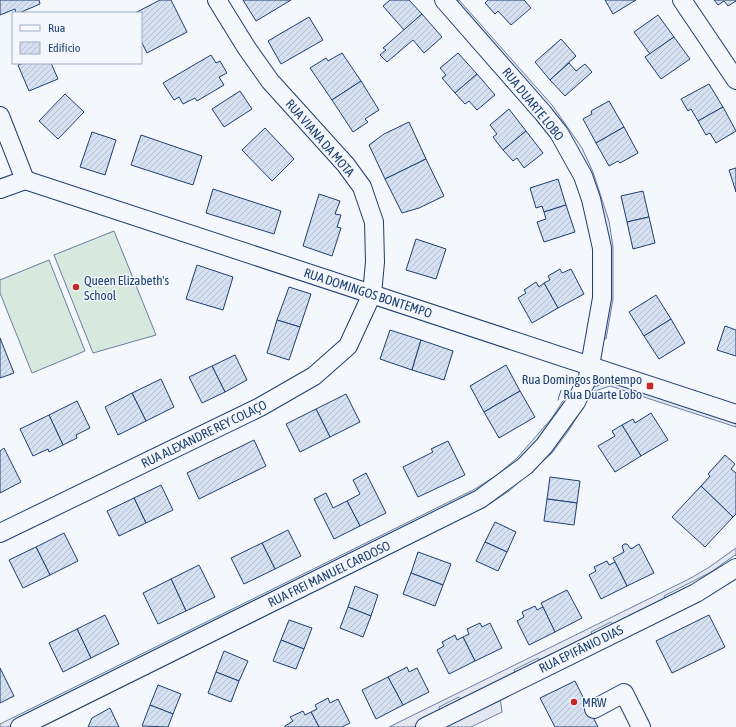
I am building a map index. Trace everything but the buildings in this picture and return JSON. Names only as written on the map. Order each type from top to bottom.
[{"type":"street","name":"RUA VIANA DA MOTA","points":[[217,0],[246,47],[270,81],[346,165],[362,187],[374,222],[375,262],[372,294]]},
{"type":"street","name":"RUA DUARTE LOBO","points":[[444,0],[559,133],[583,176],[598,224],[603,273],[599,323],[589,366]]},
{"type":"street","points":[[682,0],[736,80]]},
{"type":"street","points":[[0,116],[25,180],[0,189]]},
{"type":"street","name":"RUA DOMINGOS BONTEMPO","points":[[25,180],[736,414]]},
{"type":"street","name":"RUA ALEXANDRE REY COLAÇO","points":[[0,533],[260,406],[314,376],[348,346],[372,294]]},
{"type":"street","name":"RUA FREI MANUEL CARDOSO","points":[[20,727],[480,499],[520,470],[544,446],[576,402],[588,377],[589,366]]},
{"type":"street","name":"RUA EPIFÂNIO DIAS","points":[[425,727],[696,593],[736,568]]},
{"type":"street","points":[[594,709],[624,693],[641,727]]},
{"type":"shaded area","points":[[451,0],[459,0],[552,105],[582,148],[593,172],[609,221],[613,247],[613,299],[606,339],[600,337],[596,198]]},
{"type":"shaded area","points":[[114,231],[156,335],[93,353],[54,255]]},
{"type":"shaded area","points":[[49,260],[85,351],[32,373],[0,293],[0,280]]},
{"type":"shaded area","points":[[610,381],[736,423],[736,427],[610,386],[592,392],[569,430],[552,453],[509,491],[485,507],[42,727],[31,727],[483,503],[589,389]]},
{"type":"shaded area","points":[[566,396],[571,399],[521,462],[453,507],[8,727],[0,727],[0,724],[475,489],[497,475],[517,458],[552,418]]},
{"type":"shaded area","points":[[736,548],[736,556],[735,555],[711,572],[664,596],[666,602],[614,628],[611,622],[591,632],[593,638],[541,664],[538,658],[514,670],[516,676],[462,702],[459,697],[439,707],[441,713],[413,727],[389,727],[689,579],[708,568]]},
{"type":"shaded area","points":[[500,696],[502,712],[471,727],[437,727]]},
{"type":"place","name":"Queen Elizabeth's School","points":[[76,287]]},
{"type":"place","name":"Rua Domingos Bontempo / Rua Duarte Lobo","points":[[650,386]]},
{"type":"place","name":"MRW","points":[[574,702]]}]
